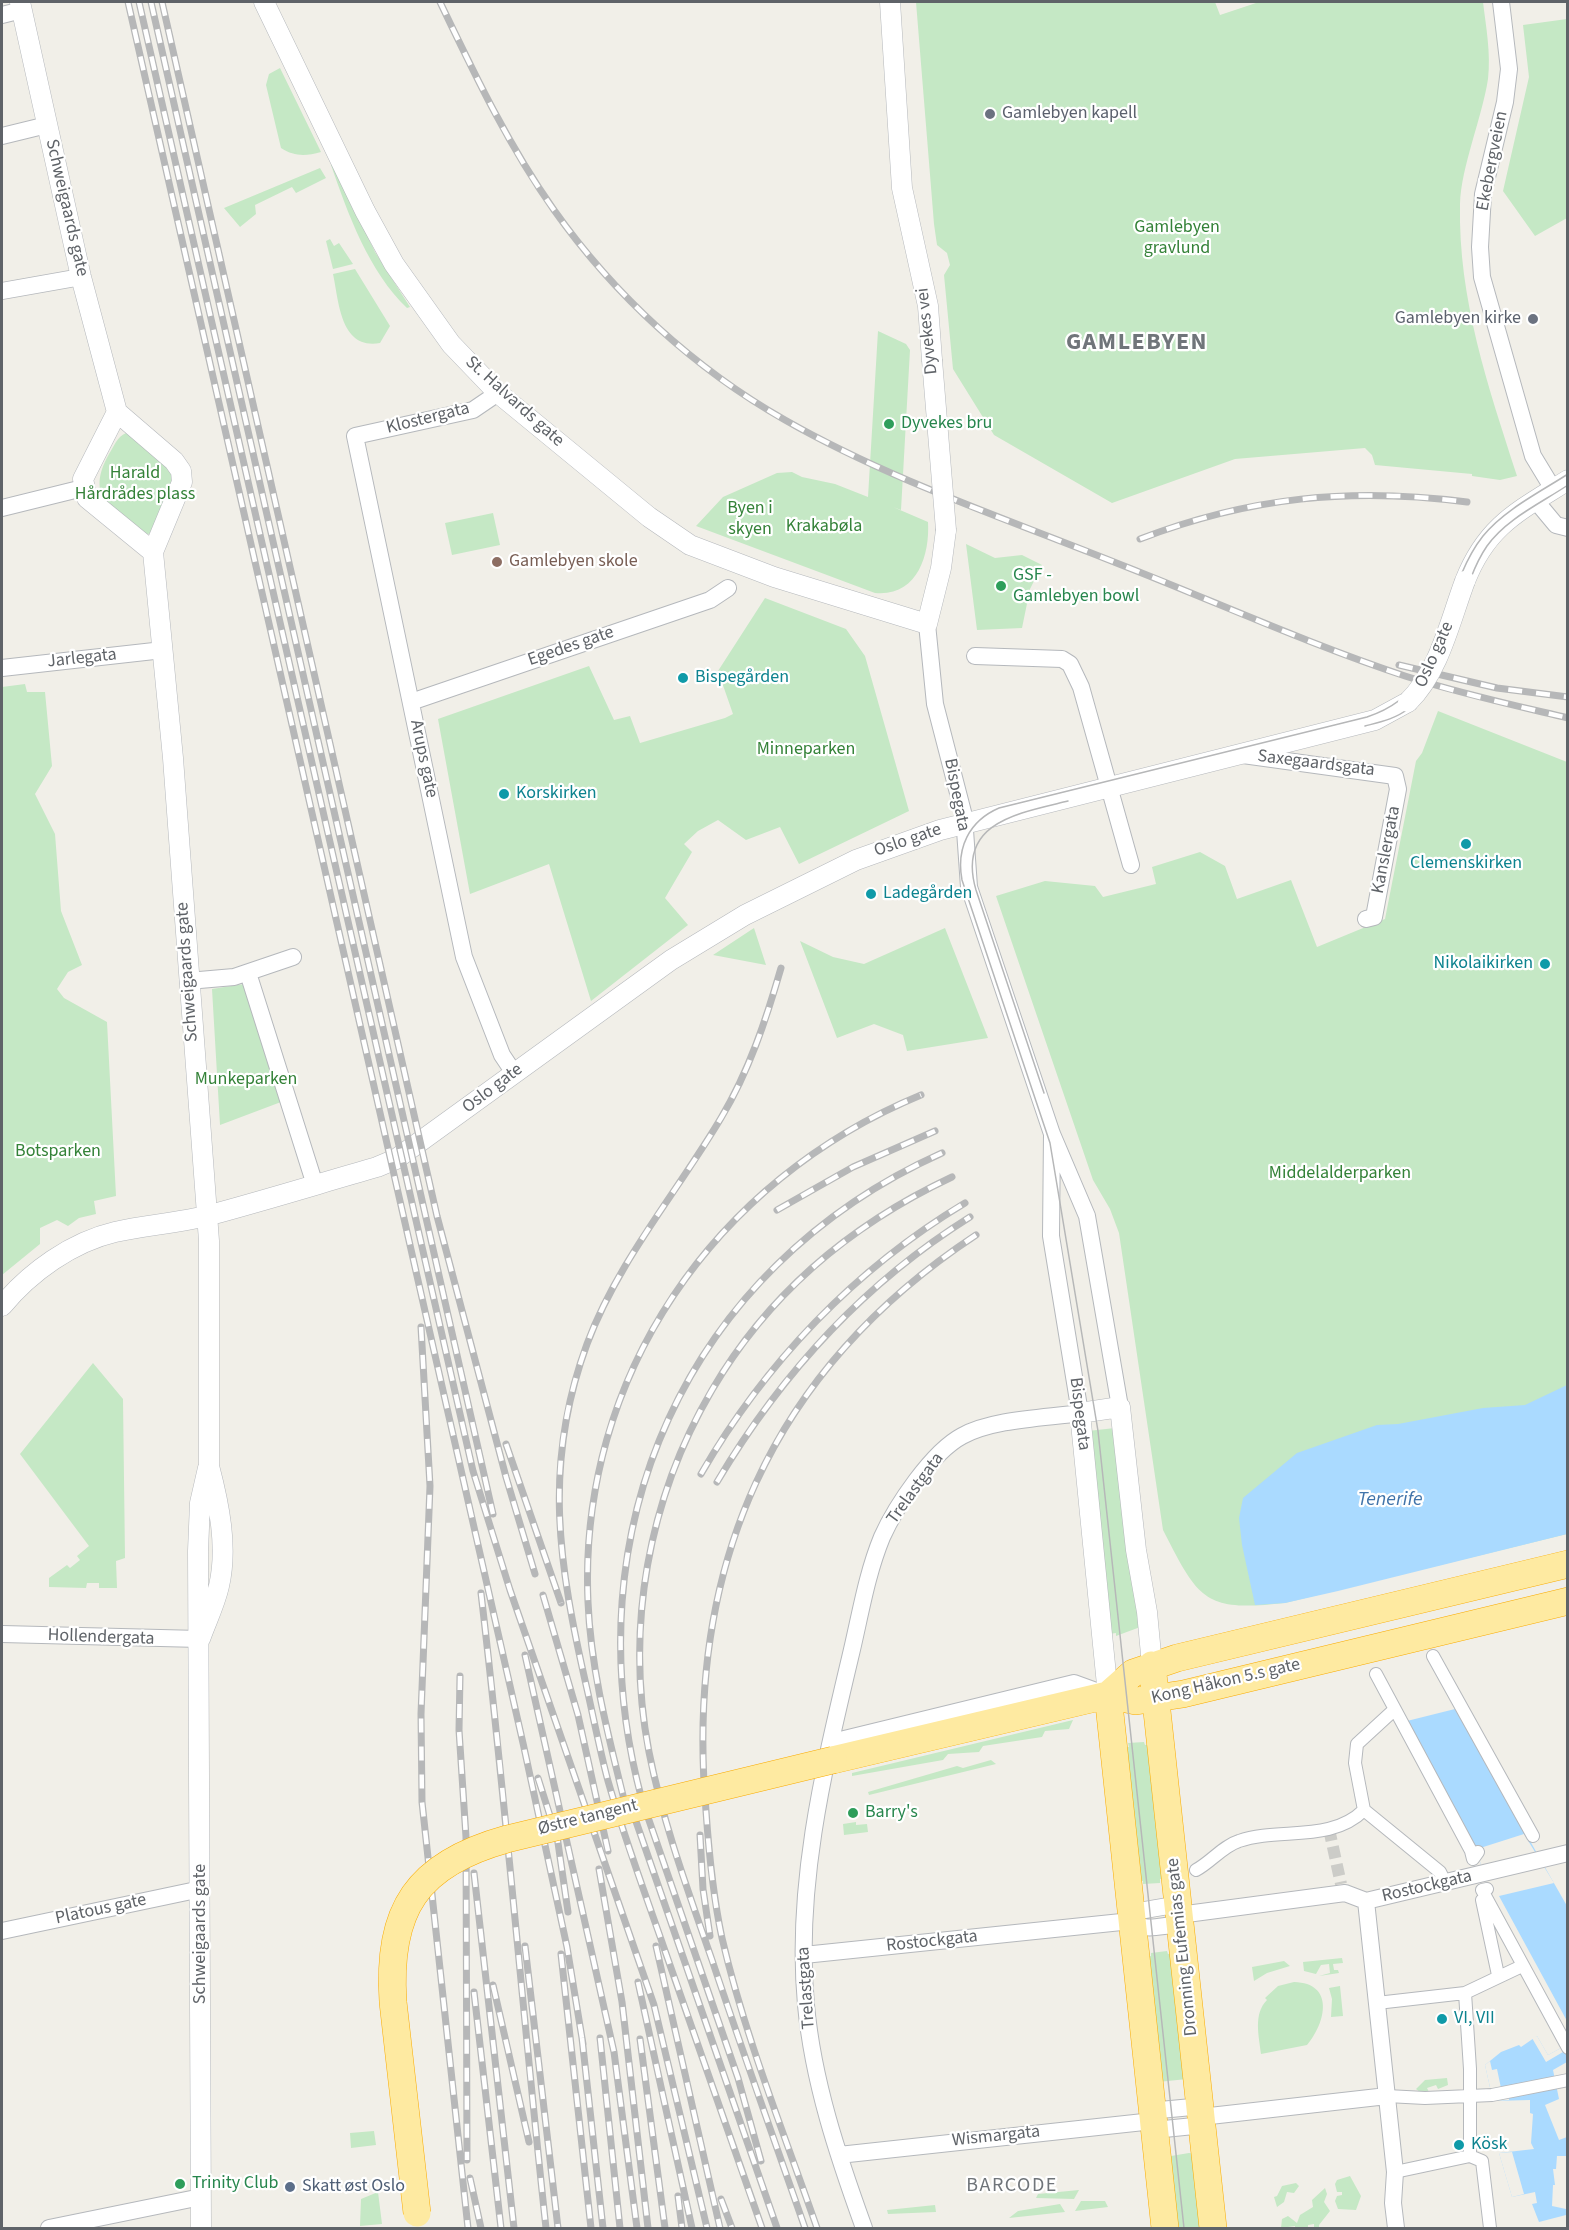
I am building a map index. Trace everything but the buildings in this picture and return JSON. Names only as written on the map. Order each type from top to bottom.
[{"type":"highway","name":"Kong Håkon 5.s gate","points":[[1108,1695],[1133,1673],[1152,1665],[1568,1564]]},
{"type":"highway","name":"Kong Håkon 5.s gate","points":[[1108,1695],[1128,1700],[1155,1700],[1568,1601]]},
{"type":"highway","name":"Dronning Eufemias gate","points":[[1152,1665],[1213,2229]]},
{"type":"highway","name":"Østre tangent","points":[[417,2221],[393,2002],[393,1968],[401,1920],[416,1892],[431,1874],[461,1855],[507,1839],[1108,1695]]},
{"type":"highway","points":[[1108,1695],[1165,2229]]},
{"type":"street","name":"St. Halvards gate","points":[[264,2],[389,255],[411,291],[451,344],[498,393],[649,517],[690,545],[774,577],[927,624]]},
{"type":"street","name":"Dyvekes vei","points":[[890,2],[902,188],[928,306],[946,530],[943,562],[927,624]]},
{"type":"street","name":"Ekebergveien","points":[[1501,2],[1509,69],[1505,102],[1483,194],[1480,247],[1482,277],[1533,456],[1560,485]]},
{"type":"street","points":[[2,15],[21,6]]},
{"type":"street","name":"Schweigaards gate","points":[[21,6],[81,278],[117,412]]},
{"type":"street","points":[[2,136],[47,125]]},
{"type":"street","points":[[2,291],[81,278]]},
{"type":"street","name":"Klostergata","points":[[355,436],[473,410],[498,393]]},
{"type":"street","points":[[117,412],[174,461],[180,471],[182,482],[153,552],[87,498],[83,488],[83,479],[117,412]]},
{"type":"street","name":"Arups gate","points":[[355,436],[464,957],[502,1055],[514,1073]]},
{"type":"street","name":"Oslo gate","points":[[2,1306],[19,1287],[47,1264],[95,1238],[117,1231],[206,1216],[396,1159],[671,960],[745,915],[887,847],[965,823],[1376,720],[1408,702],[1425,684],[1477,553],[1488,537],[1500,526],[1560,485]]},
{"type":"street","points":[[2,508],[83,488]]},
{"type":"street","points":[[1536,501],[1556,525],[1568,528]]},
{"type":"street","name":"Schweigaards gate","points":[[153,552],[163,650],[208,1241],[209,1466],[200,1503],[199,1528],[201,2229]]},
{"type":"street","name":"Egedes gate","points":[[411,702],[710,600],[728,588]]},
{"type":"street","name":"Bispegata","points":[[927,624],[935,704],[965,823],[969,887],[1052,1134],[1091,1230],[1120,1407],[1152,1665]]},
{"type":"street","name":"Jarlegata","points":[[2,668],[163,650]]},
{"type":"street","points":[[975,656],[1062,659],[1070,664],[1081,687],[1131,865]]},
{"type":"street","name":"Saxegaardsgata","points":[[1236,754],[1295,764],[1388,773],[1395,776]]},
{"type":"street","name":"Kanslergata","points":[[1366,919],[1374,916],[1398,789],[1395,776]]},
{"type":"street","points":[[188,981],[220,979],[248,973],[293,957]]},
{"type":"street","points":[[248,973],[315,1185]]},
{"type":"street","name":"Bispegata","points":[[1052,1134],[1051,1236],[1080,1413],[1108,1695]]},
{"type":"street","name":"Trelastgata","points":[[864,2229],[839,2155],[812,2052],[806,2004],[804,1895],[832,1742],[875,1558],[890,1520],[927,1469],[962,1435],[988,1426],[1120,1407]]},
{"type":"street","name":"Hollendergata","points":[[2,1634],[200,1639]]},
{"type":"street","points":[[1432,1656],[1533,1836]]},
{"type":"street","points":[[1376,1674],[1471,1851],[1473,1860],[1478,1852]]},
{"type":"street","points":[[832,1742],[1074,1683],[1108,1695]]},
{"type":"street","points":[[1394,1710],[1358,1744],[1355,1763],[1364,1810],[1440,1872],[1445,1882]]},
{"type":"street","points":[[1196,1870],[1236,1842],[1329,1829],[1351,1823],[1364,1810]]},
{"type":"street","name":"Rostockgata","points":[[804,1955],[1131,1921],[1139,1911],[1168,1906],[1179,1915],[1340,1889],[1365,1902],[1568,1853]]},
{"type":"street","points":[[1498,1975],[1481,1886],[1568,2048]]},
{"type":"street","name":"Platous gate","points":[[2,1930],[201,1889]]},
{"type":"street","points":[[1365,1902],[1395,2172],[1393,2203],[1396,2229]]},
{"type":"street","points":[[1377,2003],[1465,1993],[1498,1975],[1522,1966]]},
{"type":"street","points":[[1465,1993],[1470,2069],[1470,2156]]},
{"type":"street","points":[[1387,2096],[1425,2098],[1492,2095],[1562,2081]]},
{"type":"street","name":"Wismargata","points":[[839,2155],[1153,2121],[1164,2128],[1194,2126],[1201,2117],[1387,2096]]},
{"type":"street","points":[[1395,2172],[1470,2156],[1482,2161],[1490,2229]]},
{"type":"street","points":[[55,2228],[201,2198]]},
{"type":"green space","name":"Gamlebyen gravlund","points":[[916,2],[1215,2],[1220,15],[1259,2],[1483,2],[1489,69],[1461,190],[1461,239],[1464,274],[1477,342],[1517,476],[1500,480],[1472,476],[1472,474],[1375,465],[1372,455],[1365,448],[1235,459],[1112,503],[994,435],[953,369],[944,275],[950,265],[947,253],[937,245],[934,224]]},
{"type":"green space","points":[[1567,19],[1567,218],[1535,236],[1503,191],[1529,77],[1523,25]]},
{"type":"green space","points":[[280,68],[321,152],[301,155],[281,148],[266,85],[269,74]]},
{"type":"green space","points":[[333,164],[375,252],[410,307],[407,308],[394,294],[371,260],[345,203],[331,165]]},
{"type":"green space","points":[[320,168],[326,178],[296,193],[292,187],[255,205],[256,214],[240,227],[224,208]]},
{"type":"green space","points":[[330,239],[334,246],[339,243],[353,264],[333,269],[326,241]]},
{"type":"green space","points":[[355,269],[390,326],[380,343],[367,343],[357,339],[349,331],[340,310],[333,274]]},
{"type":"green space","name":"Krakabøla","points":[[878,331],[906,344],[910,350],[901,510],[893,507],[928,522],[928,535],[923,561],[910,582],[901,589],[889,593],[875,593],[696,526],[723,497],[777,473],[792,472],[802,477],[835,484],[868,497]]},
{"type":"green space","name":"Harald Hårdrådes plass","points":[[126,433],[131,433],[171,471],[172,480],[152,533],[144,535],[113,510],[101,492],[102,469],[116,442]]},
{"type":"green space","points":[[493,513],[500,545],[452,555],[445,523]]},
{"type":"green space","name":"GSF - Gamlebyen bowl","points":[[966,544],[995,558],[1022,555],[1042,565],[1030,589],[1022,628],[977,630]]},
{"type":"green space","name":"Minneparken","points":[[765,598],[846,629],[865,656],[909,811],[799,864],[780,827],[746,840],[718,820],[698,831],[684,844],[692,852],[665,898],[688,925],[591,1001],[549,864],[470,894],[438,719],[589,666],[614,720],[630,716],[640,743],[725,718],[733,714],[718,671]]},
{"type":"green space","name":"Botsparken","points":[[25,684],[27,692],[45,692],[52,766],[35,794],[55,834],[61,911],[82,965],[68,972],[57,989],[64,998],[107,1022],[116,1196],[94,1201],[96,1214],[79,1218],[68,1226],[57,1220],[40,1228],[40,1244],[2,1275],[2,687]]},
{"type":"green space","name":"Middelalderparken","points":[[1438,711],[1567,762],[1567,1534],[1285,1603],[1237,1605],[1220,1602],[1207,1596],[1196,1586],[1175,1554],[1163,1530],[1119,1233],[1110,1209],[1093,1180],[996,896],[1045,881],[1095,886],[1103,897],[1156,884],[1152,867],[1200,852],[1225,866],[1237,899],[1291,880],[1317,947],[1385,919],[1416,761],[1422,753]]},
{"type":"green space","points":[[754,928],[766,965],[713,955]]},
{"type":"green space","points":[[945,928],[988,1038],[907,1051],[903,1035],[874,1024],[837,1038],[800,941],[833,957],[864,964]]},
{"type":"green space","name":"Munkeparken","points":[[244,984],[281,1102],[220,1125],[212,989]]},
{"type":"green space","points":[[93,1363],[123,1399],[125,1558],[116,1561],[117,1588],[99,1588],[99,1583],[87,1583],[86,1588],[49,1587],[49,1578],[67,1565],[70,1568],[80,1560],[77,1556],[89,1546],[20,1454]]},
{"type":"green space","points":[[1115,1428],[1143,1626],[1116,1636],[1116,1633],[1109,1634],[1088,1431]]},
{"type":"green space","points":[[1073,1720],[1069,1729],[1045,1731],[1042,1737],[983,1746],[979,1752],[948,1754],[943,1760],[852,1776],[852,1773]]},
{"type":"green space","points":[[1144,1742],[1145,1745],[1152,1744],[1166,1878],[1160,1879],[1160,1883],[1143,1884],[1143,1881],[1136,1882],[1121,1748],[1129,1747],[1128,1743]]},
{"type":"green space","points":[[991,1760],[996,1764],[869,1795],[868,1792],[957,1766],[963,1768]]},
{"type":"green space","points":[[856,1822],[856,1825],[867,1824],[868,1832],[844,1835],[843,1824]]},
{"type":"green space","points":[[1167,1951],[1168,1954],[1175,1953],[1187,2079],[1158,2082],[1144,1957],[1151,1956],[1151,1953]]},
{"type":"green space","points":[[1342,1958],[1343,1963],[1333,1964],[1334,1970],[1338,1970],[1339,1973],[1319,1976],[1330,1973],[1329,1964],[1321,1965],[1316,1974],[1304,1971],[1303,1962]]},
{"type":"green space","points":[[1284,1961],[1290,1966],[1267,1973],[1254,1981],[1252,1967]]},
{"type":"green space","points":[[1294,1982],[1307,1984],[1316,1989],[1321,1997],[1323,2006],[1319,2026],[1307,2045],[1261,2054],[1258,2018],[1267,2000],[1265,1998],[1278,1986]]},
{"type":"green space","points":[[1340,1986],[1343,2016],[1331,2017],[1332,1999],[1329,1988]]},
{"type":"green space","points":[[1447,2078],[1448,2085],[1438,2089],[1436,2085],[1427,2088],[1429,2092],[1424,2095],[1416,2089],[1425,2080]]},
{"type":"green space","points":[[374,2131],[376,2145],[351,2148],[350,2133]]},
{"type":"green space","points":[[1196,2154],[1204,2228],[1173,2228],[1165,2157]]},
{"type":"green space","points":[[1350,2176],[1361,2196],[1356,2210],[1338,2209],[1335,2201],[1337,2196],[1342,2195],[1342,2192],[1337,2192],[1335,2184],[1337,2180]]},
{"type":"green space","points":[[1296,2183],[1299,2186],[1294,2193],[1287,2192],[1284,2202],[1277,2207],[1274,2197],[1277,2196],[1282,2186]]},
{"type":"green space","points":[[1325,2188],[1327,2194],[1324,2202],[1330,2211],[1319,2228],[1314,2228],[1314,2224],[1308,2225],[1308,2228],[1295,2228],[1295,2226],[1281,2228],[1282,2219],[1288,2216],[1297,2223],[1300,2215],[1313,2207],[1312,2200]]},
{"type":"green space","points":[[1079,2190],[1074,2199],[1036,2198],[1038,2194]]},
{"type":"green space","points":[[378,2192],[382,2224],[360,2226],[361,2199]]},
{"type":"green space","points":[[1081,2201],[1105,2201],[1108,2207],[1075,2211]]},
{"type":"green space","points":[[1060,2204],[1065,2212],[1009,2218],[1018,2211]]},
{"type":"green space","points":[[935,2205],[936,2212],[888,2214],[887,2210]]},
{"type":"water","name":"Tenerife","points":[[1567,1385],[1567,1534],[1338,1591],[1285,1603],[1255,1605],[1242,1545],[1239,1518],[1243,1498],[1297,1453],[1377,1425],[1398,1424],[1483,1408],[1525,1405]]},
{"type":"water","points":[[1455,1709],[1567,1906],[1567,2035],[1489,1898],[1477,1849],[1407,1721]]},
{"type":"water","points":[[1537,2036],[1548,2055],[1561,2048],[1563,2052],[1567,2050],[1567,2062],[1553,2070],[1559,2099],[1545,2105],[1559,2140],[1567,2137],[1567,2156],[1557,2156],[1556,2169],[1553,2169],[1555,2185],[1553,2185],[1552,2206],[1566,2209],[1566,2215],[1539,2222],[1532,2204],[1537,2203],[1535,2192],[1512,2197],[1499,2153],[1534,2149],[1531,2143],[1533,2114],[1530,2113],[1530,2100],[1493,2101],[1485,2065],[1501,2052],[1519,2045],[1521,2047]]},
{"type":"pier","points":[[1524,1834],[1554,1883],[1499,1896],[1567,2021],[1567,2035],[1489,1898],[1477,1849]]},
{"type":"pier","points":[[1537,2036],[1548,2055],[1561,2048],[1563,2052],[1546,2062],[1532,2038]]},
{"type":"pier","points":[[1490,2061],[1492,2070],[1497,2069],[1501,2088],[1560,2087],[1509,2098],[1509,2100],[1493,2101],[1485,2065]]},
{"type":"pier","points":[[1512,2152],[1524,2194],[1512,2197],[1499,2153]]},
{"type":"tunnel","points":[[1329,1829],[1341,1884]]},
{"type":"tram line","points":[[1184,2228],[1098,1431],[1050,1143],[962,880],[963,847],[967,837],[980,820],[999,808],[1367,717],[1395,704],[1415,685],[1429,664],[1440,639],[1457,586],[1468,560],[1483,536],[1501,518],[1568,474]]},
{"type":"tram line","points":[[1365,726],[1398,715],[1423,695],[1435,676],[1468,586],[1487,546],[1495,536],[1524,512],[1568,485]]},
{"type":"tram line","points":[[1044,1093],[976,890],[972,867],[975,849],[983,835],[996,825],[1030,810],[1068,801]]},
{"type":"railway","points":[[128,2],[523,1743],[567,1947],[583,2044]]},
{"type":"railway","points":[[139,2],[473,1471],[510,1590],[654,2005],[707,2228]]},
{"type":"railway","points":[[151,2],[493,1514]]},
{"type":"railway","points":[[162,2],[437,1216],[506,1477],[535,1574]]},
{"type":"railway","points":[[440,2],[507,134],[537,185],[577,241],[603,272],[658,328],[719,378],[752,400],[825,442],[907,480],[1297,636],[1369,664],[1425,682],[1568,718]]},
{"type":"railway","points":[[1140,539],[1221,513],[1301,499],[1382,496],[1467,502]]},
{"type":"railway","points":[[1399,665],[1497,688],[1568,697]]},
{"type":"railway","points":[[762,2228],[635,1865],[608,1781],[569,1600],[563,1558],[560,1474],[564,1432],[573,1389],[587,1344],[600,1314],[631,1256],[704,1146],[731,1100],[756,1045],[781,968]]},
{"type":"railway","points":[[629,1820],[598,1685],[588,1602],[591,1519],[607,1439],[635,1365],[674,1296],[722,1233],[781,1178],[847,1132],[921,1095]]},
{"type":"railway","points":[[777,1210],[853,1167],[935,1131]]},
{"type":"railway","points":[[761,2161],[738,2078],[642,1800],[623,1700],[622,1602],[637,1507],[669,1419],[715,1337],[777,1265],[853,1203],[942,1153]]},
{"type":"railway","points":[[805,2228],[685,1883],[655,1778],[642,1705],[640,1658],[642,1612],[648,1565],[658,1520],[672,1475],[690,1432],[734,1355],[759,1323],[786,1293],[847,1240],[880,1217],[952,1177]]},
{"type":"railway","points":[[701,1474],[726,1433],[754,1394],[816,1322],[850,1288],[886,1258],[965,1203]]},
{"type":"railway","points":[[717,1482],[768,1404],[827,1334],[894,1271],[970,1217]]},
{"type":"railway","points":[[817,2228],[753,2048],[731,1975],[719,1922],[707,1827],[703,1722],[710,1638],[728,1558],[756,1483],[795,1413],[844,1348],[904,1289],[976,1235]]},
{"type":"railway","points":[[421,1327],[430,1486],[421,1714],[422,1802],[468,2228]]},
{"type":"railway","points":[[506,1444],[561,1603]]},
{"type":"railway","points":[[481,1593],[546,2228]]},
{"type":"railway","points":[[543,1595],[578,1715],[608,1851]]},
{"type":"railway","points":[[525,1655],[614,2052],[637,2228]]},
{"type":"railway","points":[[460,1676],[459,1730],[466,1837],[467,2160]]},
{"type":"railway","points":[[538,1778],[557,1838]]},
{"type":"railway","points":[[631,1807],[777,2228]]},
{"type":"railway","points":[[556,1829],[568,1912]]},
{"type":"railway","points":[[700,1835],[703,1889],[710,1936]]},
{"type":"railway","points":[[599,1869],[622,2002],[648,2228]]},
{"type":"railway","points":[[474,1873],[514,2228]]},
{"type":"railway","points":[[525,1946],[558,2228]]},
{"type":"railway","points":[[656,1946],[720,2228]]},
{"type":"railway","points":[[561,1954],[591,2228]]},
{"type":"railway","points":[[638,1982],[692,2228]]},
{"type":"railway","points":[[493,1985],[529,2142]]},
{"type":"railway","points":[[474,1992],[501,2228]]},
{"type":"railway","points":[[582,2038],[603,2228]]},
{"type":"railway","points":[[600,2038],[620,2228]]},
{"type":"railway","points":[[640,2039],[665,2228]]},
{"type":"railway","points":[[470,2178],[481,2228]]},
{"type":"railway","points":[[678,2196],[682,2228]]},
{"type":"railway","points":[[721,2199],[732,2228]]},
{"type":"place","name":"Gamlebyen kapell","points":[[990,114]]},
{"type":"place","name":"Gamlebyen kirke","points":[[1533,319]]},
{"type":"place","name":"Dyvekes bru","points":[[889,424]]},
{"type":"place","name":"Gamlebyen skole","points":[[497,562]]},
{"type":"place","name":"GSF - Gamlebyen bowl","points":[[1001,586]]},
{"type":"place","name":"Bispegården","points":[[683,678]]},
{"type":"place","name":"Korskirken","points":[[504,794]]},
{"type":"place","name":"Clemenskirken","points":[[1466,844]]},
{"type":"place","name":"Ladegården","points":[[871,894]]},
{"type":"place","name":"Nikolaikirken","points":[[1545,964]]},
{"type":"place","name":"Barry's","points":[[853,1813]]},
{"type":"place","name":"VI, VII","points":[[1442,2019]]},
{"type":"place","name":"Kösk","points":[[1459,2145]]},
{"type":"place","name":"Trinity Club","points":[[180,2184]]},
{"type":"place","name":"Skatt øst Oslo","points":[[290,2187]]},
{"type":"district","name":"GAMLEBYEN","points":[[1137,344]]},
{"type":"district","name":"BARCODE","points":[[1012,2187]]},
{"type":"park label","name":"Byen i skyen","points":[[750,519]]}]
